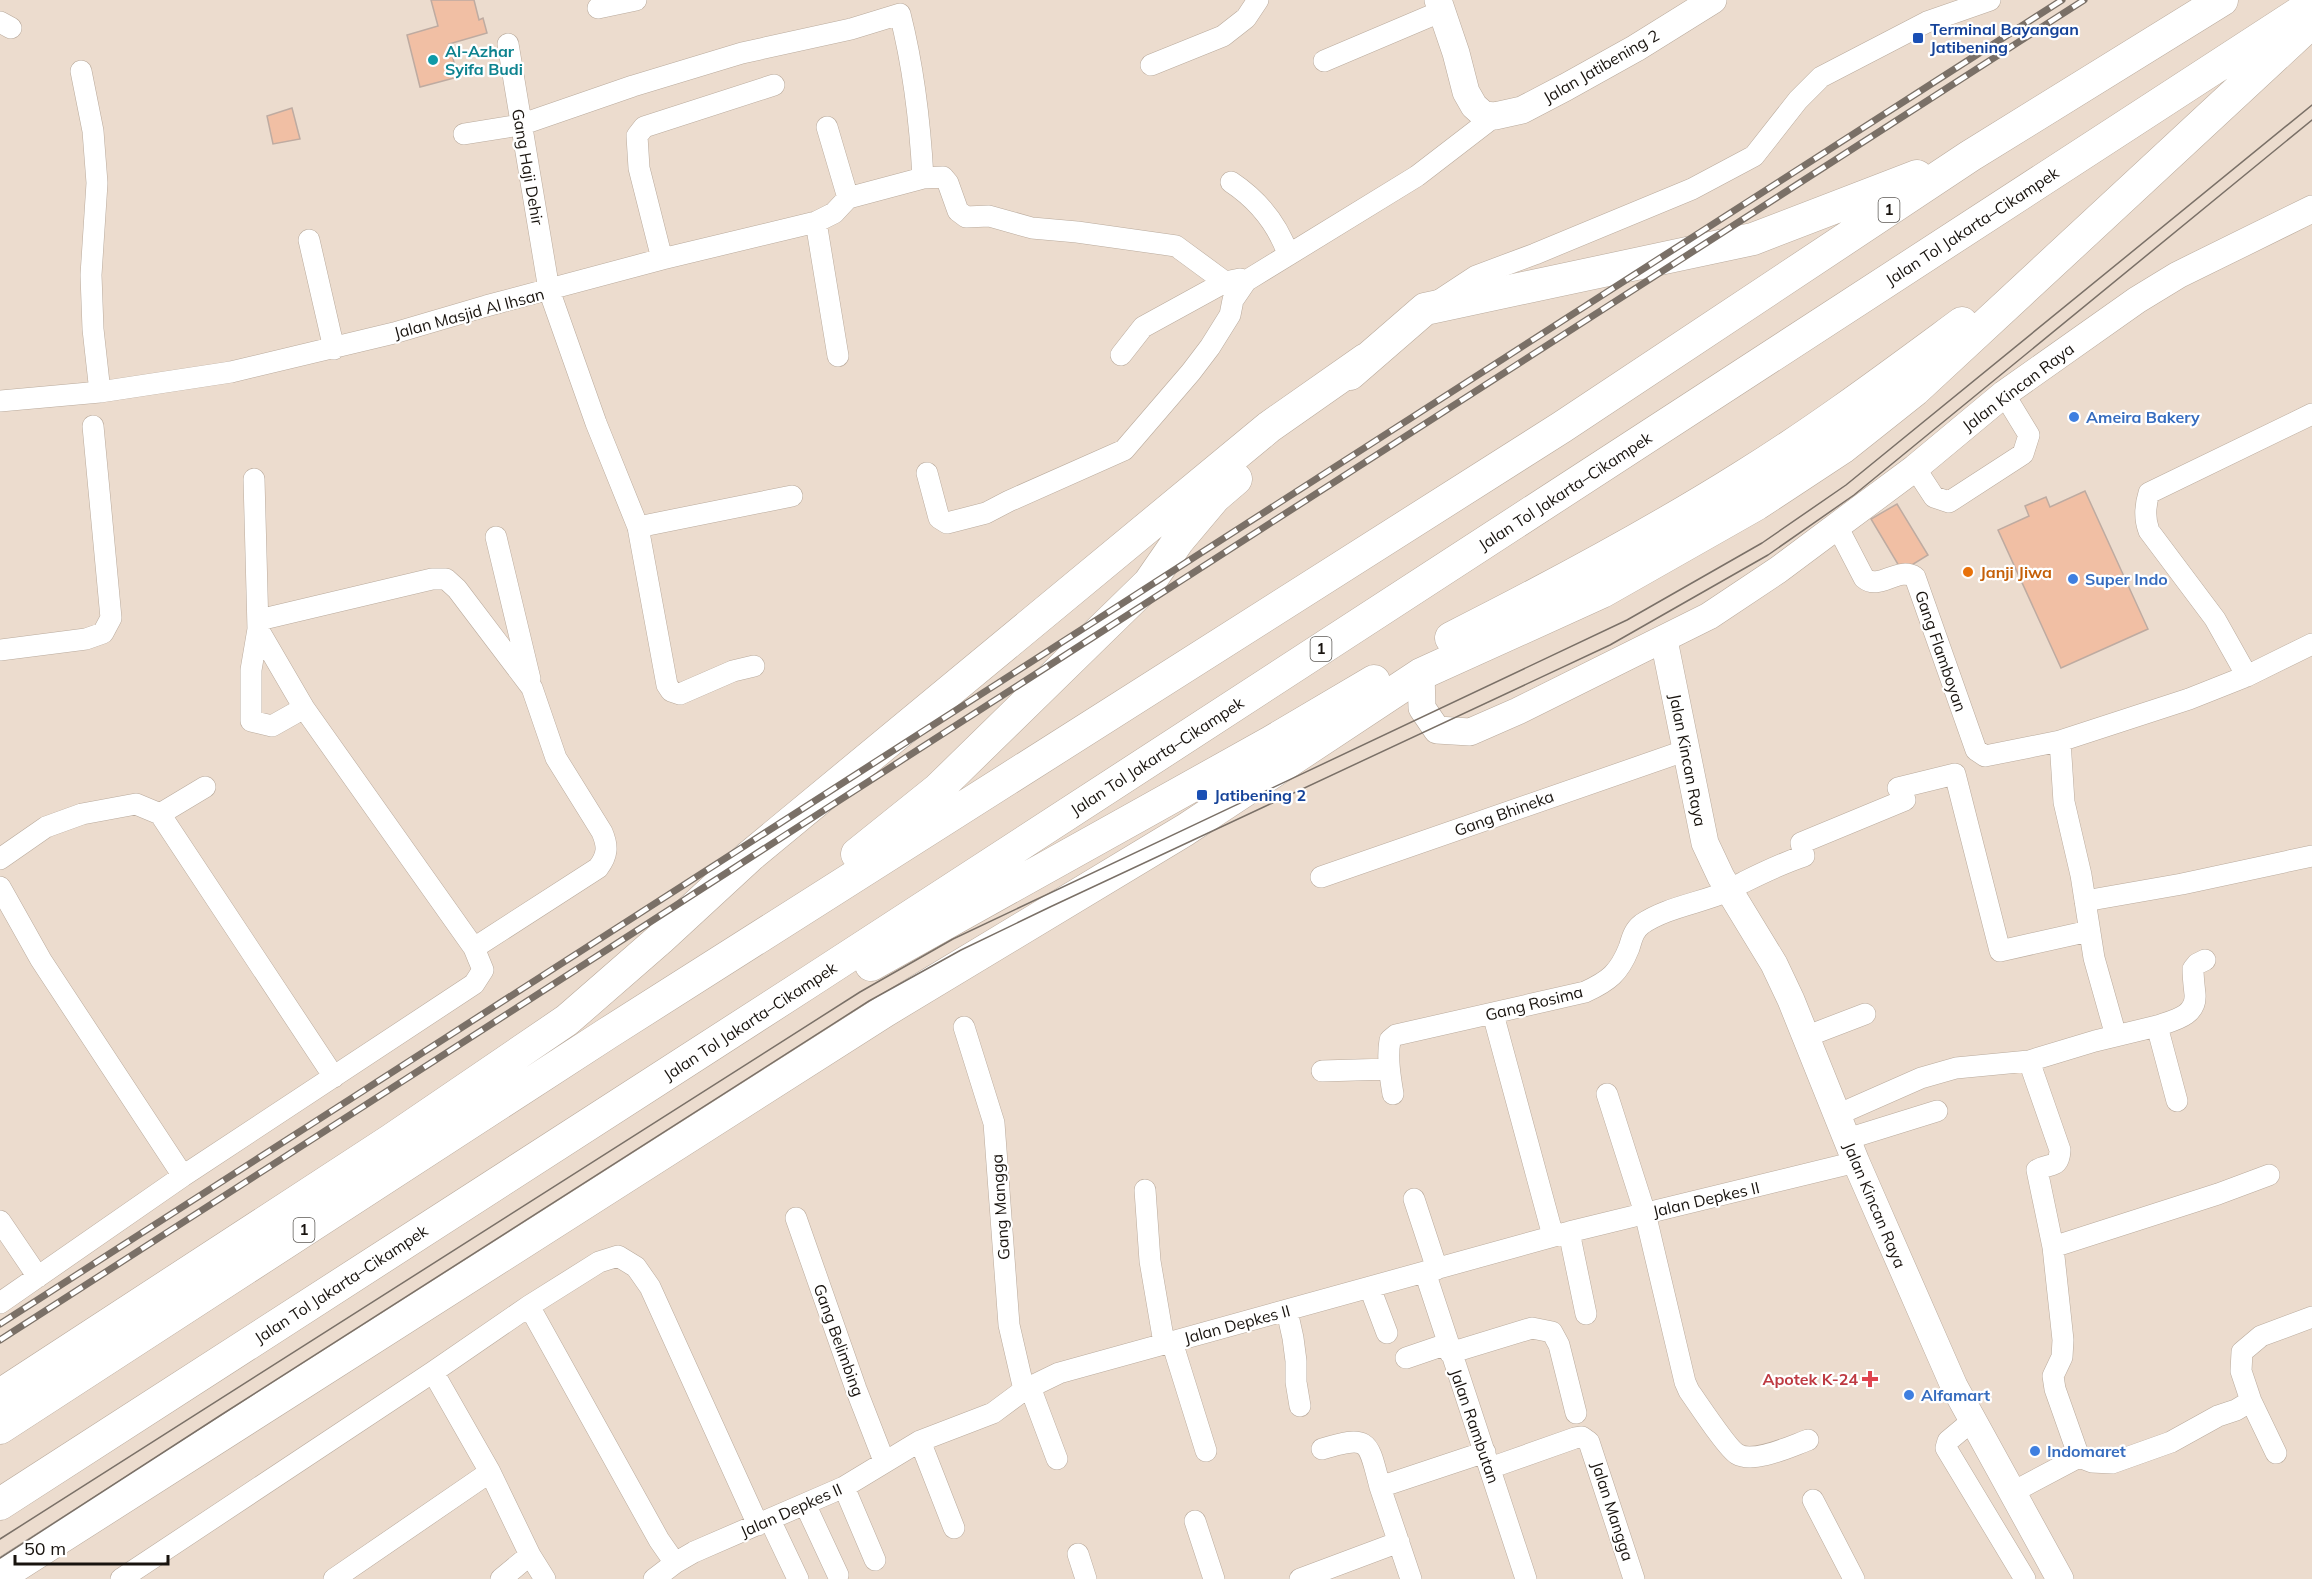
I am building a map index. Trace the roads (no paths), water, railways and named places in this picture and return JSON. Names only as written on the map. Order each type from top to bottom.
[{"type":"highway","name":"1","points":[[0,1428],[608,1033],[1562,427],[1970,156],[2217,0]]},
{"type":"highway","name":"Jalan Tol Jakarta–Cikampek","points":[[0,1504],[829,970],[2312,4]]},
{"type":"highway","points":[[0,1576],[865,1023],[1185,830],[1421,674],[1602,591],[1757,504],[1842,448],[1915,390],[2312,22]]},
{"type":"highway","points":[[608,1033],[814,888],[938,789],[1149,583],[1178,542],[1215,497],[1366,359],[1425,309],[1753,239],[1970,156]]},
{"type":"highway","points":[[329,1292],[577,1139],[846,980],[1269,742],[1425,651],[1560,583],[1742,477],[1854,402],[2074,241]]},
{"type":"highway","points":[[0,1395],[391,1140],[567,1020],[750,856],[1269,427],[1366,359]]},
{"type":"main road","name":"Jalan Jatibening 2","points":[[1490,115],[1522,110],[1636,48],[1713,0]]},
{"type":"main road","points":[[1440,6],[1466,92],[1474,106],[1490,115]]},
{"type":"main road","name":"Jalan Kincan Raya","points":[[2060,1579],[1972,1421],[1945,1366],[1846,1139],[1774,964],[1736,887],[1705,843],[1664,640],[1709,616],[1778,570],[1915,468],[2004,394],[2137,300],[2178,275],[2312,209]]},
{"type":"main road","points":[[1421,674],[1422,708],[1437,730],[1470,732],[1664,640]]},
{"type":"street","points":[[598,8],[636,0]]},
{"type":"street","points":[[1151,65],[1223,36],[1246,18],[1258,0]]},
{"type":"street","points":[[1425,309],[1476,276],[1692,189],[1754,156],[1798,99],[1821,77],[1927,22],[1990,0]]},
{"type":"street","points":[[1324,61],[1440,6]]},
{"type":"street","points":[[464,134],[520,125],[633,86],[742,53],[851,29],[898,7],[912,59],[924,178],[943,177],[948,183],[958,211],[966,217],[989,216],[1032,228],[1176,246],[1236,282]]},
{"type":"street","name":"Gang Haji Dehir","points":[[508,44],[549,290],[596,423],[638,527],[667,685],[671,691],[680,694],[733,671],[754,666]]},
{"type":"street","points":[[81,71],[93,131],[97,183],[91,275],[93,329],[100,392]]},
{"type":"street","points":[[662,259],[639,168],[637,136],[645,127],[774,86]]},
{"type":"street","points":[[1121,355],[1143,327],[1288,254],[1417,176],[1490,115]]},
{"type":"street","points":[[827,127],[848,198]]},
{"type":"street","name":"Jalan Masjid Al Ihsan","points":[[0,401],[100,392],[231,372],[334,349],[662,259],[816,222],[834,213],[848,198],[924,178]]},
{"type":"street","points":[[1231,182],[1258,203],[1276,226],[1288,254]]},
{"type":"street","points":[[816,222],[838,356]]},
{"type":"street","points":[[309,240],[334,349]]},
{"type":"street","points":[[927,473],[939,518],[947,523],[986,513],[1124,450],[1210,347],[1230,315],[1236,282]]},
{"type":"street","points":[[1915,468],[1934,497],[1949,502],[2023,454],[2029,435],[2004,394]]},
{"type":"street","points":[[2247,676],[2215,619],[2149,531],[2146,524],[2145,505],[2149,493],[2312,414]]},
{"type":"street","points":[[0,650],[86,639],[103,633],[111,618],[93,426]]},
{"type":"street","points":[[254,479],[259,624],[251,670],[251,721],[272,726],[304,708]]},
{"type":"street","points":[[638,527],[792,496]]},
{"type":"street","name":"Gang Flamboyan","points":[[1837,526],[1864,578],[1868,581],[1873,583],[1901,573],[1910,573],[1915,577],[1978,753],[1985,756],[2060,741]]},
{"type":"street","points":[[474,948],[598,867],[606,857],[607,844],[602,832],[556,758],[532,688],[496,537]]},
{"type":"street","points":[[259,624],[432,579],[446,579],[457,589],[532,688]]},
{"type":"street","points":[[0,1303],[183,1176],[474,984],[483,970],[474,948],[304,708],[259,624]]},
{"type":"street","points":[[2116,1036],[2094,958],[2081,875],[2064,802],[2060,741],[2189,699],[2247,676],[2312,644]]},
{"type":"street","name":"Gang Bhineka","points":[[1321,877],[1687,750]]},
{"type":"street","name":"Gang Rosima","points":[[1393,1094],[1389,1069],[1390,1040],[1396,1035],[1585,992],[1599,986],[1613,976],[1629,949],[1633,932],[1642,924],[1736,887],[1784,863],[1804,856],[1801,843],[1905,800],[1898,788],[1955,774],[2001,951],[2089,930]]},
{"type":"street","points":[[160,814],[205,787]]},
{"type":"street","points":[[0,859],[46,828],[82,814],[136,804],[160,814],[334,1077]]},
{"type":"street","points":[[2085,901],[2182,884],[2312,856]]},
{"type":"street","points":[[0,887],[41,960],[183,1176]]},
{"type":"street","points":[[1846,1139],[1921,1078],[1956,1068],[2029,1061],[2181,1018],[2190,1011],[2195,997],[2193,969],[2205,960]]},
{"type":"street","points":[[1493,1014],[1586,1314]]},
{"type":"street","points":[[1805,1037],[1865,1014]]},
{"type":"street","points":[[2157,1026],[2177,1101]]},
{"type":"street","name":"Gang Mangga","points":[[964,1027],[994,1123],[1009,1325],[1027,1389],[1057,1459]]},
{"type":"street","points":[[2029,1061],[2060,1150],[2056,1163],[2037,1170],[2054,1246],[2063,1340],[2062,1357],[2053,1376],[2058,1400],[2079,1457]]},
{"type":"street","points":[[1322,1071],[1389,1069]]},
{"type":"street","points":[[1607,1094],[1645,1213],[1685,1382],[1727,1445],[1737,1454],[1752,1457],[1775,1452],[1808,1440]]},
{"type":"street","points":[[1846,1139],[1937,1111]]},
{"type":"street","name":"Jalan Depkes II","points":[[654,1579],[675,1563],[844,1487],[920,1441],[993,1413],[1027,1389],[1059,1373],[1561,1234],[1645,1213],[1846,1139]]},
{"type":"street","points":[[2054,1246],[2218,1194],[2269,1174]]},
{"type":"street","points":[[1146,1190],[1150,1261],[1168,1342],[1206,1450]]},
{"type":"street","name":"Jalan Rambutan","points":[[1414,1199],[1449,1348],[1526,1579]]},
{"type":"street","name":"Gang Belimbing","points":[[796,1218],[856,1389],[884,1461]]},
{"type":"street","points":[[0,1221],[38,1277]]},
{"type":"street","points":[[121,1579],[529,1306],[599,1262],[618,1256],[636,1267],[650,1287],[764,1522],[798,1579]]},
{"type":"street","points":[[1370,1288],[1387,1333]]},
{"type":"street","points":[[529,1306],[658,1540],[675,1563]]},
{"type":"street","points":[[1287,1311],[1294,1346],[1300,1406]]},
{"type":"street","points":[[2276,1454],[2250,1401],[2241,1371],[2242,1352],[2261,1336],[2312,1317]]},
{"type":"street","points":[[1406,1358],[1532,1328],[1552,1332],[1559,1345],[1576,1413]]},
{"type":"street","points":[[433,1372],[490,1472],[530,1555],[545,1579]]},
{"type":"street","points":[[2011,1492],[2079,1457],[2092,1462],[2112,1463],[2170,1442],[2250,1401]]},
{"type":"street","points":[[1972,1421],[1948,1441],[1946,1448],[2025,1579]]},
{"type":"street","name":"Jalan Mangga","points":[[1487,1460],[1575,1438],[1582,1437],[1589,1442],[1634,1579]]},
{"type":"street","points":[[1322,1449],[1349,1440],[1358,1440],[1367,1448],[1371,1454],[1411,1579]]},
{"type":"street","points":[[920,1441],[954,1528]]},
{"type":"street","points":[[1380,1487],[1487,1460]]},
{"type":"street","points":[[334,1579],[490,1472]]},
{"type":"street","points":[[844,1487],[876,1560]]},
{"type":"street","points":[[1813,1500],[1854,1579]]},
{"type":"street","points":[[805,1504],[838,1575]]},
{"type":"street","points":[[1195,1521],[1214,1579]]},
{"type":"street","points":[[1300,1579],[1332,1573],[1399,1542]]},
{"type":"street","points":[[1078,1554],[1086,1579]]},
{"type":"street","points":[[501,1579],[530,1555]]},
{"type":"tram line","points":[[0,1539],[860,992],[953,939],[1627,620],[1762,543],[1846,485],[2312,105]]},
{"type":"tram line","points":[[0,1558],[869,1001],[961,950],[1050,907],[1610,645],[1768,555],[1854,495],[2312,120]]},
{"type":"railway","points":[[0,1324],[2062,0]]},
{"type":"railway","points":[[0,1340],[2084,0]]},
{"type":"place","name":"Terminal Bayangan Jatibening","points":[[1918,38]]},
{"type":"place","name":"Al-Azhar Syifa Budi","points":[[433,60]]},
{"type":"place","name":"Ameira Bakery","points":[[2074,417]]},
{"type":"place","name":"Janji Jiwa","points":[[1968,572]]},
{"type":"place","name":"Super Indo","points":[[2073,579]]},
{"type":"place","name":"Jatibening 2","points":[[1202,795]]},
{"type":"place","name":"Apotek K-24","points":[[1870,1379]]},
{"type":"place","name":"Alfamart","points":[[1909,1395]]},
{"type":"place","name":"Indomaret","points":[[2035,1451]]}]
